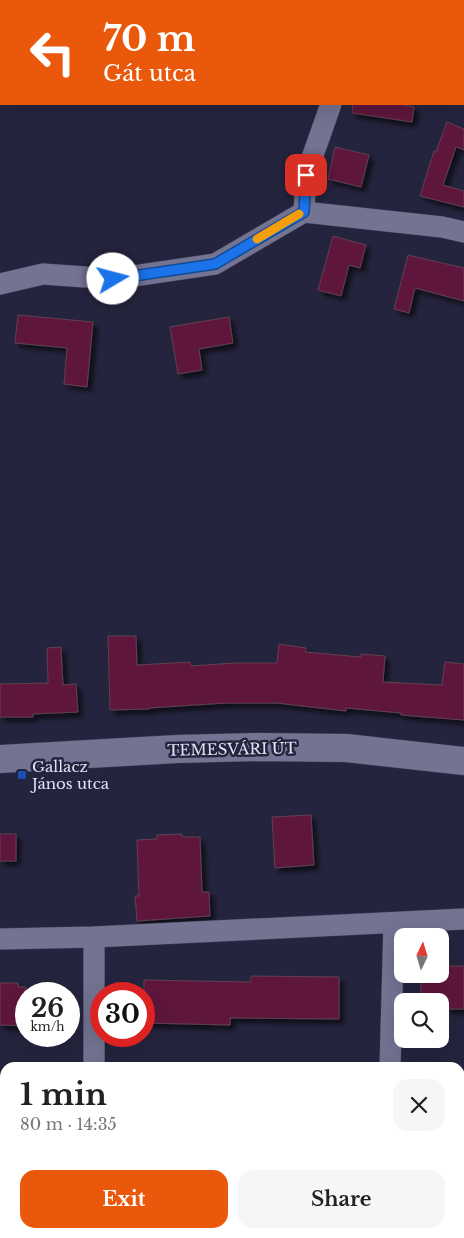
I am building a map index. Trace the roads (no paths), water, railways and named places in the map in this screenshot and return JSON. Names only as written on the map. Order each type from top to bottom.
[{"type":"street","points":[[304,212],[306,175],[331,105]]},
{"type":"street","points":[[0,284],[43,274],[113,279],[215,264],[304,212],[442,227],[464,232]]},
{"type":"street","name":"TEMESVÁRI ÚT","points":[[0,759],[176,749],[259,747],[346,748],[464,761]]},
{"type":"street","points":[[0,939],[94,937],[394,924],[464,919]]},
{"type":"street","points":[[390,1062],[394,924]]},
{"type":"street","points":[[94,937],[94,1062]]},
{"type":"place","name":"Gallacz János utca","points":[[22,775]]}]
